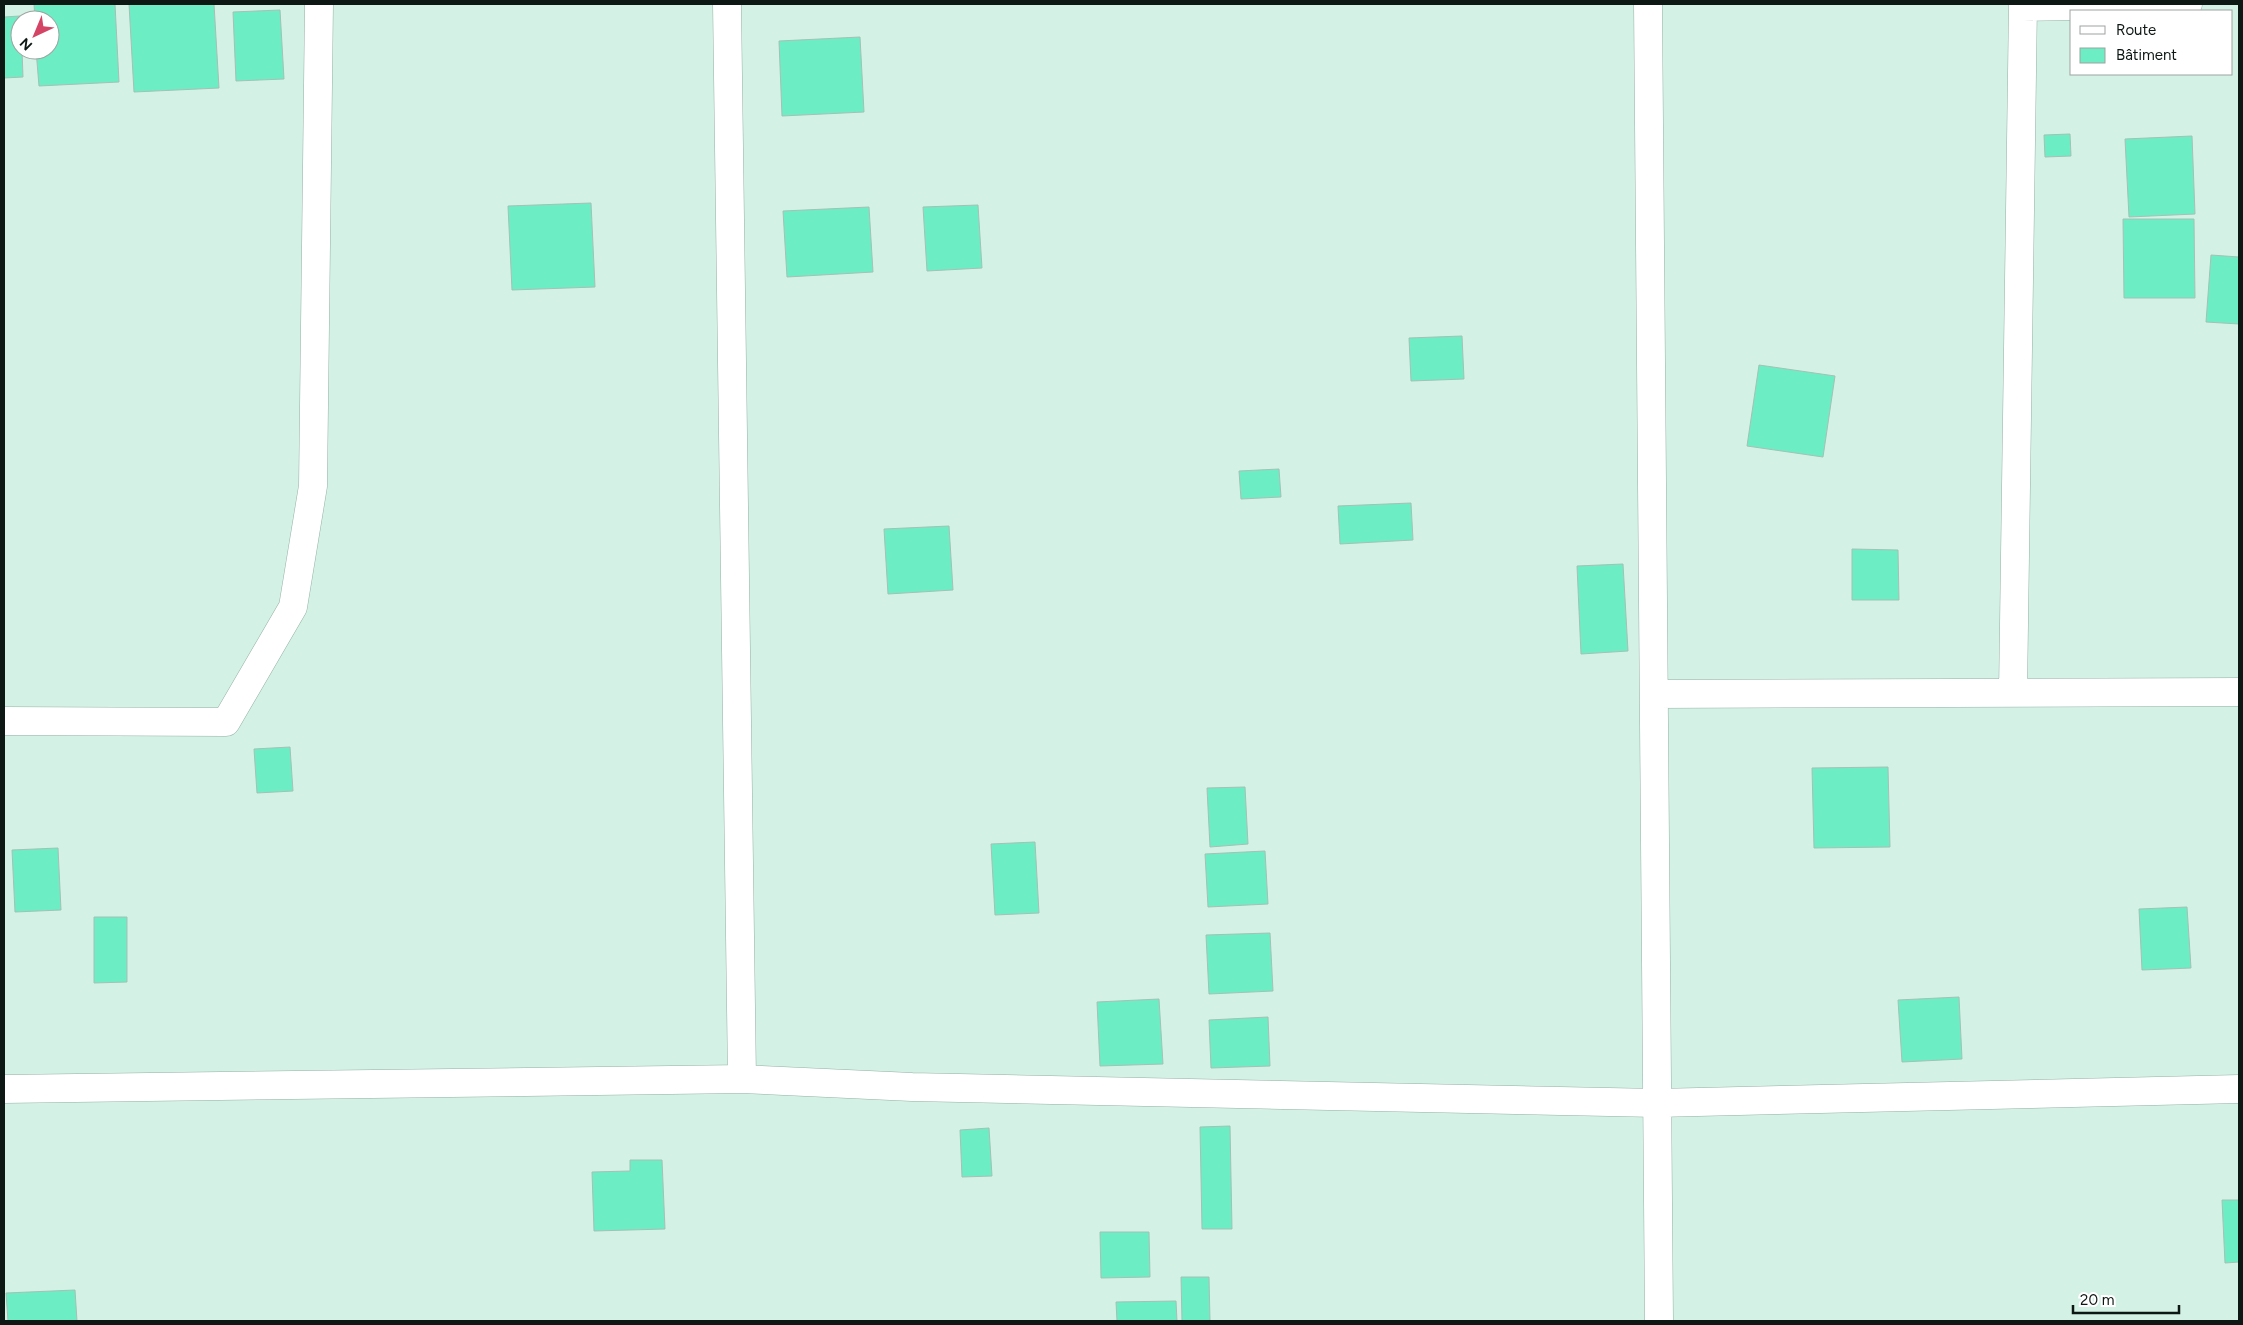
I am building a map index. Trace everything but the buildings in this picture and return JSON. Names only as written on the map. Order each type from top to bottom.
[{"type":"street","points":[[4,721],[226,722],[293,607],[313,486],[319,4]]},
{"type":"street","points":[[727,4],[742,1079]]},
{"type":"street","points":[[1648,4],[1660,1321]]},
{"type":"street","points":[[2013,693],[2023,5],[2188,4]]},
{"type":"street","points":[[1654,694],[2239,692]]},
{"type":"street","points":[[4,1089],[742,1079],[912,1087],[1657,1103],[2239,1089]]}]
